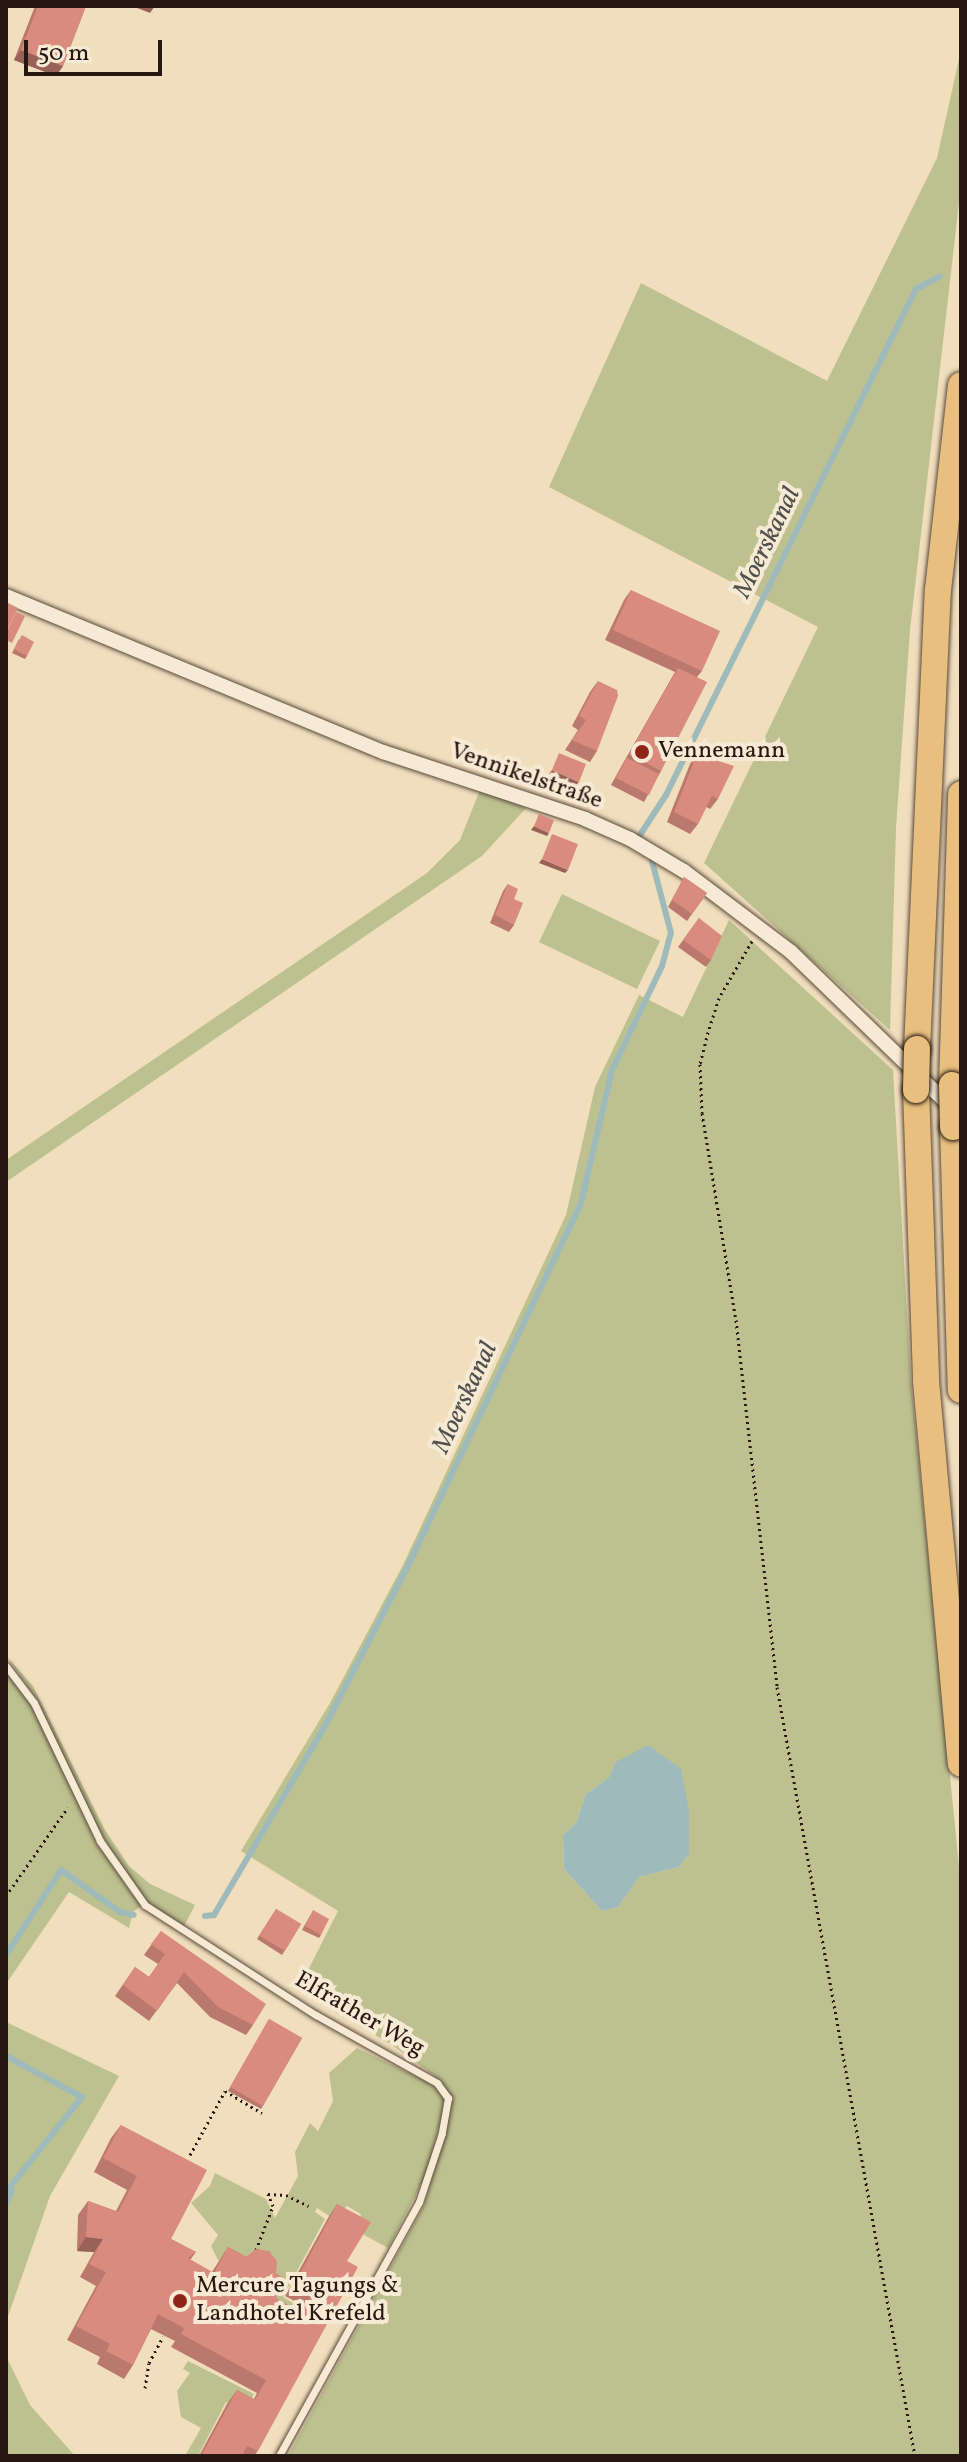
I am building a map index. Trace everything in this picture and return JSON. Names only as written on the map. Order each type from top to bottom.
[{"type":"highway","points":[[961,385],[938,590],[916,1090],[926,1381],[961,1763]]},
{"type":"highway","points":[[961,794],[952,1085],[957,1122],[961,1390]]},
{"type":"street","name":"Vennikelstraße","points":[[6,596],[383,752],[585,819],[671,863],[759,927],[824,981],[957,1122]]},
{"type":"lane","name":"Elfrather Weg","points":[[6,1666],[34,1703],[76,1796],[120,1875],[158,1917],[437,2083],[448,2098],[447,2117],[419,2202],[279,2456]]},
{"type":"path","points":[[759,927],[719,998],[708,1032],[700,1064],[702,1113],[736,1320],[777,1687],[915,2456]]},
{"type":"path","points":[[6,1896],[76,1796]]},
{"type":"path","points":[[190,2155],[225,2091],[262,2113]]},
{"type":"path","points":[[254,2257],[273,2206],[268,2194],[286,2195],[309,2206]]},
{"type":"path","points":[[145,2388],[149,2363],[163,2337]]},
{"type":"green space","points":[[961,50],[961,185],[910,630],[896,828],[890,1030],[704,863],[818,627],[549,487],[641,283],[827,381],[937,158]]},
{"type":"green space","points":[[480,790],[526,808],[482,856],[6,1182],[6,1160],[427,873],[460,840]]},
{"type":"green space","points":[[562,894],[660,941],[637,989],[539,942]]},
{"type":"green space","points":[[729,920],[893,1070],[911,1383],[961,1887],[961,2456],[288,2456],[424,2206],[453,2098],[440,2080],[392,2045],[298,1990],[338,1911],[241,1851],[330,1703],[403,1565],[566,1215],[595,1087],[639,995],[683,1017]],"holes":[[[616,1762],[689,1811],[689,1854],[679,1867],[639,1877],[618,1907],[602,1911],[564,1869],[563,1835],[576,1823],[586,1794],[609,1777]]]},
{"type":"green space","points":[[6,1656],[33,1686],[105,1830],[129,1866],[150,1884],[195,1905],[183,1928],[149,1903],[124,1873],[91,1817],[38,1701]]},
{"type":"green space","points":[[6,1672],[31,1705],[97,1844],[141,1906],[133,1912],[129,1928],[69,1892],[6,1984]]},
{"type":"green space","points":[[6,2022],[119,2076],[50,2196],[6,2322]]},
{"type":"green space","points":[[357,2048],[434,2085],[444,2098],[443,2114],[426,2175],[388,2248],[357,2231],[361,2214],[347,2206],[334,2219],[317,2208],[315,2212],[325,2219],[283,2297],[301,2308],[293,2323],[236,2266],[218,2260],[211,2246],[218,2235],[191,2203],[210,2186],[215,2173],[266,2199],[275,2218],[298,2176],[295,2152],[310,2123],[318,2131],[333,2101],[329,2073]]},
{"type":"green space","points":[[6,2356],[30,2405],[75,2456],[6,2456]]},
{"type":"green space","points":[[188,2361],[254,2394],[245,2412],[226,2402],[198,2456],[185,2456],[201,2428],[181,2417],[177,2391],[190,2373],[183,2369]]},
{"type":"water","points":[[648,1745],[681,1769],[689,1811],[689,1854],[679,1867],[639,1877],[618,1907],[602,1911],[564,1869],[563,1835],[576,1823],[586,1794],[609,1777],[616,1762]]},
{"type":"building","points":[[38,6],[86,6],[63,66],[21,50]]},
{"type":"building","points":[[631,590],[720,631],[702,671],[613,630]]},
{"type":"building","points":[[6,602],[18,608],[6,632]]},
{"type":"building","points":[[16,612],[25,616],[12,643],[6,640],[6,633]]},
{"type":"building","points":[[22,635],[34,642],[27,656],[14,649]]},
{"type":"building","points":[[678,668],[707,682],[661,771],[629,754]]},
{"type":"building","points":[[598,681],[617,690],[618,696],[597,751],[572,740],[586,720],[579,716]]},
{"type":"building","points":[[559,753],[586,764],[579,782],[552,770]]},
{"type":"building","points":[[697,754],[734,766],[718,799],[712,796],[698,824],[674,812]]},
{"type":"building","points":[[627,758],[659,774],[649,795],[616,778]]},
{"type":"building","points":[[539,814],[554,820],[549,833],[534,826]]},
{"type":"building","points":[[552,834],[578,844],[568,870],[542,859]]},
{"type":"building","points":[[684,877],[707,893],[692,914],[672,900]]},
{"type":"building","points":[[508,884],[518,889],[514,899],[523,903],[514,925],[495,915]]},
{"type":"building","points":[[699,918],[722,936],[711,960],[683,940]]},
{"type":"building","points":[[276,1909],[301,1924],[285,1951],[260,1936]]},
{"type":"building","points":[[313,1910],[329,1919],[321,1935],[305,1926]]},
{"type":"building","points":[[161,1931],[266,2004],[253,2025],[218,2007],[184,1972],[157,2011],[123,1985],[135,1967],[149,1977],[165,1954],[151,1944]]},
{"type":"building","points":[[269,2019],[302,2038],[263,2106],[230,2087]]},
{"type":"building","name":"Mercure Tagungs & Landhotel Krefeld","points":[[121,2125],[207,2170],[171,2239],[196,2252],[188,2258],[214,2273],[228,2247],[246,2257],[256,2249],[269,2251],[277,2261],[276,2273],[286,2279],[276,2298],[302,2313],[313,2292],[295,2283],[337,2204],[371,2222],[347,2261],[358,2267],[258,2451],[247,2446],[242,2456],[201,2456],[237,2390],[255,2400],[266,2380],[181,2334],[184,2328],[158,2314],[133,2365],[106,2351],[110,2344],[76,2326],[106,2272],[89,2264],[103,2239],[86,2237],[88,2201],[118,2212],[137,2176],[103,2158]]},
{"type":"waterway","name":"Moerskanal","points":[[640,835],[666,795],[916,289],[940,276]]},
{"type":"waterway","name":"Moerskanal","points":[[205,1916],[214,1915],[325,1726],[407,1568],[581,1203],[612,1070],[662,966],[671,933],[652,861]]},
{"type":"waterway","name":"Moerskanal","points":[[6,1955],[61,1870],[120,1912],[134,1915]]},
{"type":"waterway","name":"Moerskanal","points":[[6,2056],[82,2097],[6,2192]]},
{"type":"waterway","points":[[6,2204],[12,2190]]},
{"type":"place","name":"Vennemann","points":[[642,752]]},
{"type":"place","name":"Mercure Tagungs & Landhotel Krefeld","points":[[180,2301]]}]
